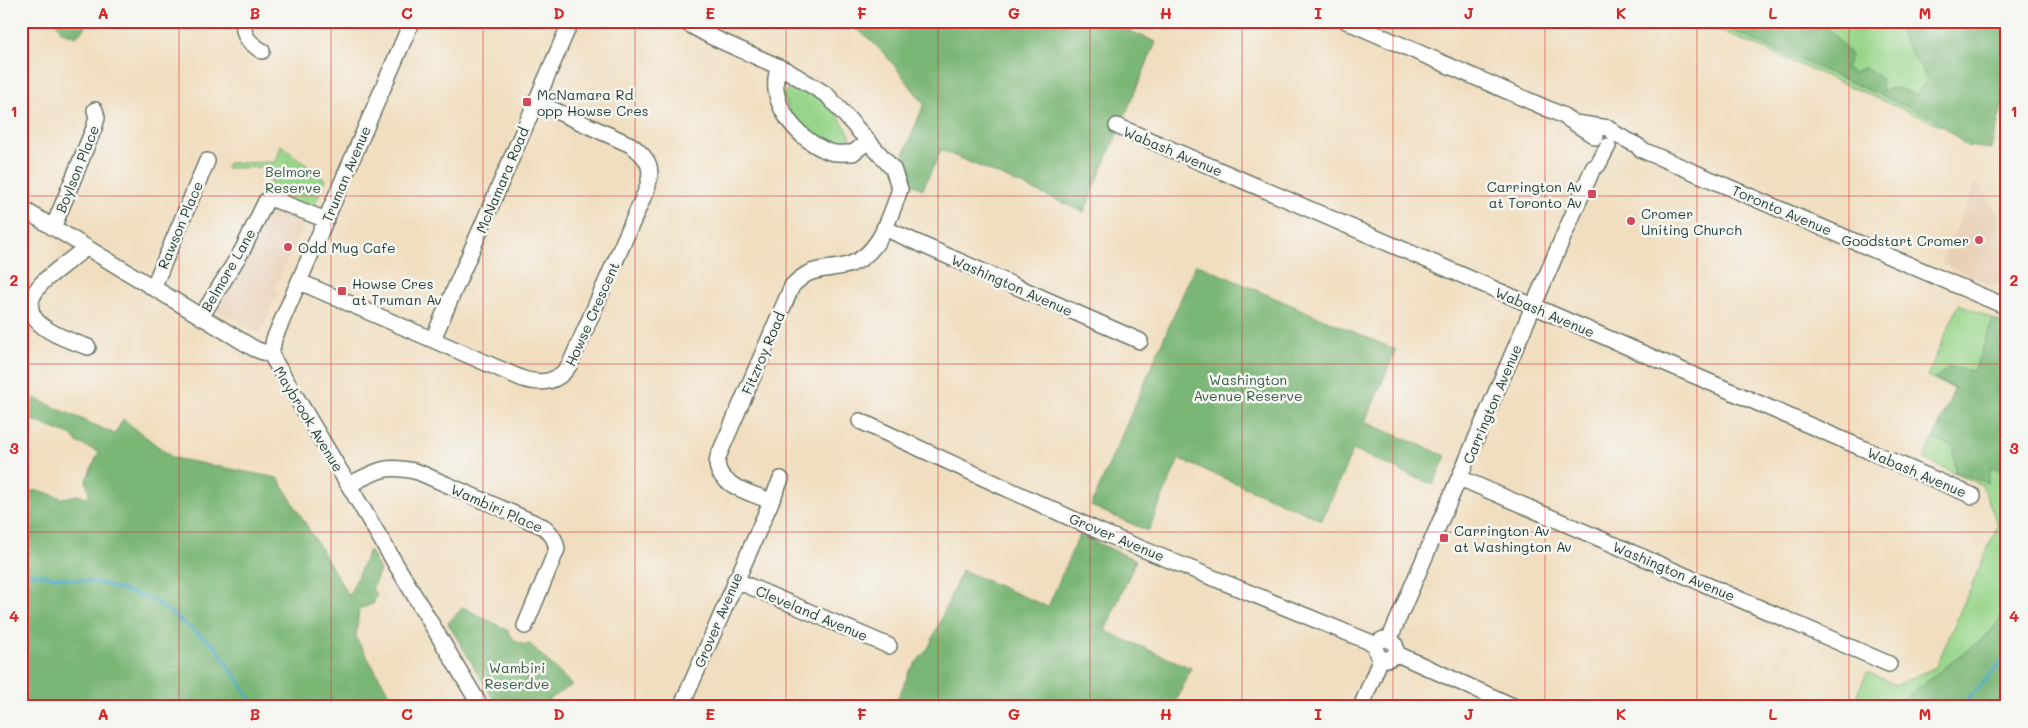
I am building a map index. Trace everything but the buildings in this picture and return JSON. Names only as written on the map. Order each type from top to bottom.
[{"type":"street","points":[[244,21],[243,29],[246,38],[262,51]]},
{"type":"street","name":"Truman Avenue","points":[[271,355],[274,340],[412,21]]},
{"type":"street","name":"McNamara Road","points":[[433,339],[571,21]]},
{"type":"street","points":[[683,21],[712,37],[779,67],[827,95],[893,169],[900,189],[884,228]]},
{"type":"street","name":"Toronto Avenue","points":[[1346,21],[1539,105],[1604,138],[1638,146],[1640,149],[2007,307]]},
{"type":"street","points":[[779,67],[776,74],[776,90],[783,113],[801,136],[830,152],[853,153],[868,141]]},
{"type":"street","name":"Howse Crescent","points":[[300,282],[528,381],[541,383],[561,376],[570,364],[646,191],[651,173],[648,161],[642,152],[631,145],[536,102]]},
{"type":"street","name":"Boylson Place","points":[[53,228],[94,128],[97,118],[95,110]]},
{"type":"street","name":"Wabash Avenue","points":[[1118,126],[1973,496]]},
{"type":"street","name":"Carrington Avenue","points":[[1361,707],[1593,168],[1591,162],[1604,138]]},
{"type":"street","name":"Rawson Place","points":[[153,288],[207,161]]},
{"type":"street","name":"Belmore Lane","points":[[201,317],[243,249],[266,202],[270,200],[278,201],[326,220]]},
{"type":"street","name":"Maybrook Avenue","points":[[21,208],[255,349],[271,355],[481,707]]},
{"type":"street","name":"Washington Avenue","points":[[884,228],[1140,341]]},
{"type":"street","name":"Fitzroy Road","points":[[770,501],[723,479],[718,468],[718,457],[792,286],[809,272],[855,262],[866,255],[877,244],[884,228]]},
{"type":"street","points":[[86,248],[43,282],[30,302],[34,317],[44,329],[65,340],[88,347]]},
{"type":"street","name":"Grover Avenue","points":[[860,421],[1101,532],[1386,649],[1515,707]]},
{"type":"street","name":"Wambiri Place","points":[[349,485],[389,467],[403,468],[418,472],[544,527],[555,539],[557,549],[524,626]]},
{"type":"street","name":"Washington Avenue","points":[[1460,478],[1889,664]]},
{"type":"street","name":"Grover Avenue","points":[[681,707],[781,479]]},
{"type":"street","name":"Cleveland Avenue","points":[[736,580],[889,646]]},
{"type":"shaded area","points":[[1977,181],[1998,214],[2006,265],[1997,287],[1941,263]]},
{"type":"shaded area","points":[[268,205],[300,214],[304,223],[274,289],[279,292],[259,335],[212,306]]},
{"type":"green space","points":[[55,21],[91,21],[76,37],[62,32]]},
{"type":"green space","points":[[842,21],[1107,21],[1156,42],[1084,212],[941,150],[923,189],[911,184],[900,164],[924,104],[888,58],[855,28]]},
{"type":"green space","points":[[1698,21],[2007,21],[2007,93],[1972,139]]},
{"type":"green space","points":[[1710,21],[1822,21],[1851,55],[1846,68],[1853,73],[1865,67],[1882,79],[1882,90],[1898,88],[1916,95],[1927,79],[1899,32],[1902,21],[2007,21],[2007,88],[1991,149],[1967,146],[1933,118]]},
{"type":"green space","points":[[791,85],[809,90],[834,111],[851,137],[845,145],[836,147],[823,141],[792,117],[783,95]]},
{"type":"green space","name":"Belmore Reserve","points":[[281,145],[326,180],[313,208],[267,197],[274,167],[226,168],[228,163],[276,162]]},
{"type":"green space","name":"Washington Avenue Reserve","points":[[1196,264],[1396,350],[1365,422],[1446,456],[1433,485],[1353,450],[1322,520],[1179,459],[1148,531],[1091,506]]},
{"type":"green space","points":[[1959,304],[2007,325],[2007,707],[1852,707],[1867,672],[1896,685],[1936,667],[1998,525],[1982,485],[1924,459],[1955,389],[1927,376]]},
{"type":"green space","points":[[1993,319],[2007,325],[2007,472],[1991,468],[1988,483],[1955,472],[1954,447],[1933,439],[1955,388],[1934,379],[1949,367],[1974,371]]},
{"type":"green space","points":[[34,398],[115,434],[123,419],[173,458],[278,478],[349,596],[369,550],[380,570],[372,589],[377,595],[373,604],[359,609],[356,638],[397,707],[21,707],[21,493],[38,490],[62,498],[78,495],[87,498],[89,493],[86,480],[99,452],[76,442],[72,436],[25,417]]},
{"type":"green space","points":[[1079,535],[1136,560],[1105,631],[1191,668],[1174,707],[892,707],[895,705],[910,670],[929,647],[962,570],[1048,607]]},
{"type":"green space","name":"Wambiri Reserdve","points":[[463,607],[507,630],[515,641],[525,645],[530,644],[572,685],[537,707],[498,707],[448,623]]},
{"type":"green space","points":[[2007,609],[2007,707],[1893,707],[1990,633]]},
{"type":"waterway","points":[[21,572],[99,583],[152,599],[215,646],[256,707]]},
{"type":"waterway","points":[[1961,707],[2007,656]]},
{"type":"place","name":"McNamara Rd opp Howse Cres","points":[[527,102]]},
{"type":"place","name":"Carrington Av at Toronto Av","points":[[1592,194]]},
{"type":"place","name":"Cromer Uniting Church","points":[[1631,221]]},
{"type":"place","name":"Goodstart Cromer","points":[[1979,240]]},
{"type":"place","name":"Odd Mug Cafe","points":[[288,247]]},
{"type":"place","name":"Howse Cres at Truman Av","points":[[342,291]]},
{"type":"place","name":"Carrington Av at Washington Av","points":[[1444,538]]}]
